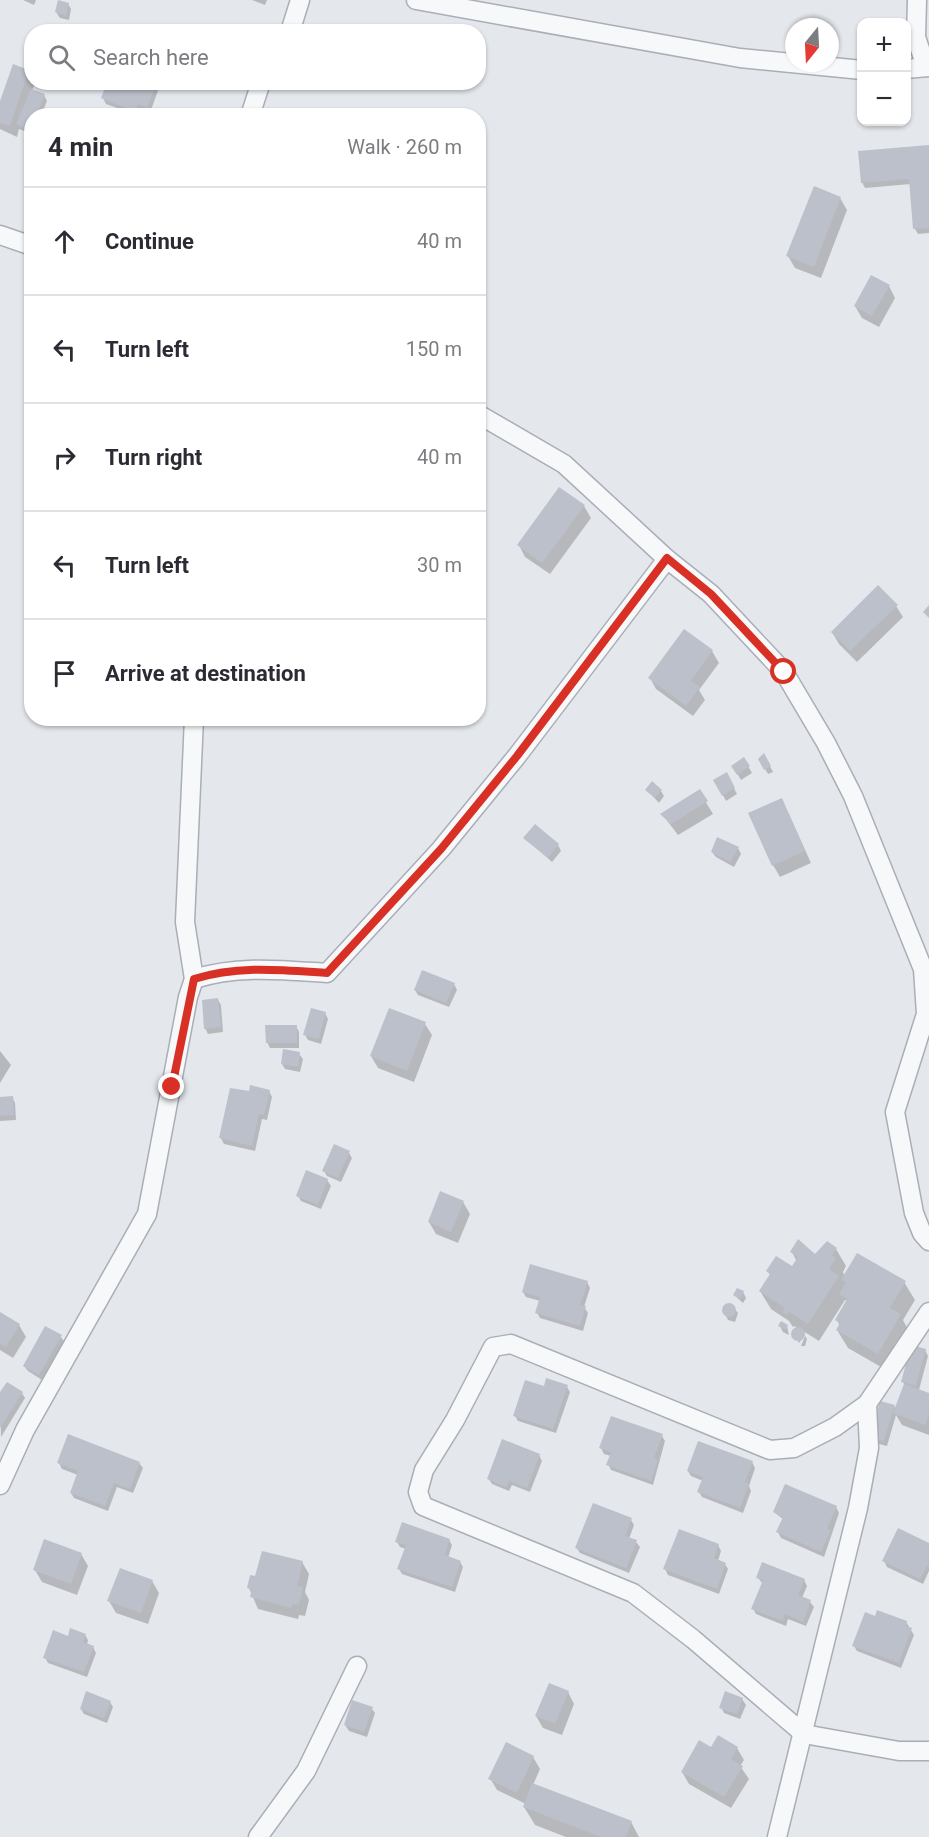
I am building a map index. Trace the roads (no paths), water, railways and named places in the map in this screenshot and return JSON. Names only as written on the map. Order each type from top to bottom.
[{"type":"street","points":[[292,24],[300,0]]},
{"type":"street","points":[[416,0],[740,58],[857,70]]},
{"type":"street","points":[[911,69],[927,67],[916,37],[917,0]]},
{"type":"street","points":[[253,108],[258,90]]},
{"type":"street","points":[[0,235],[24,243]]},
{"type":"street","points":[[486,419],[564,464],[667,558],[711,594],[784,672],[826,743],[853,796],[923,969],[927,1014],[895,1112],[914,1214],[922,1233],[929,1241]]},
{"type":"street","points":[[194,979],[216,972],[265,969],[327,973],[441,849],[517,756],[667,558]]},
{"type":"street","points":[[0,1485],[25,1430],[147,1214],[188,997],[194,979],[185,922],[194,726]]},
{"type":"street","points":[[929,1312],[867,1404],[835,1427],[794,1448],[770,1450],[511,1344],[493,1347],[455,1420],[424,1470],[418,1492],[423,1506],[633,1593],[693,1639],[804,1734],[899,1751],[929,1751]]},
{"type":"street","points":[[777,1837],[858,1508],[869,1448],[867,1404]]},
{"type":"street","points":[[258,1837],[306,1771],[357,1666]]}]
